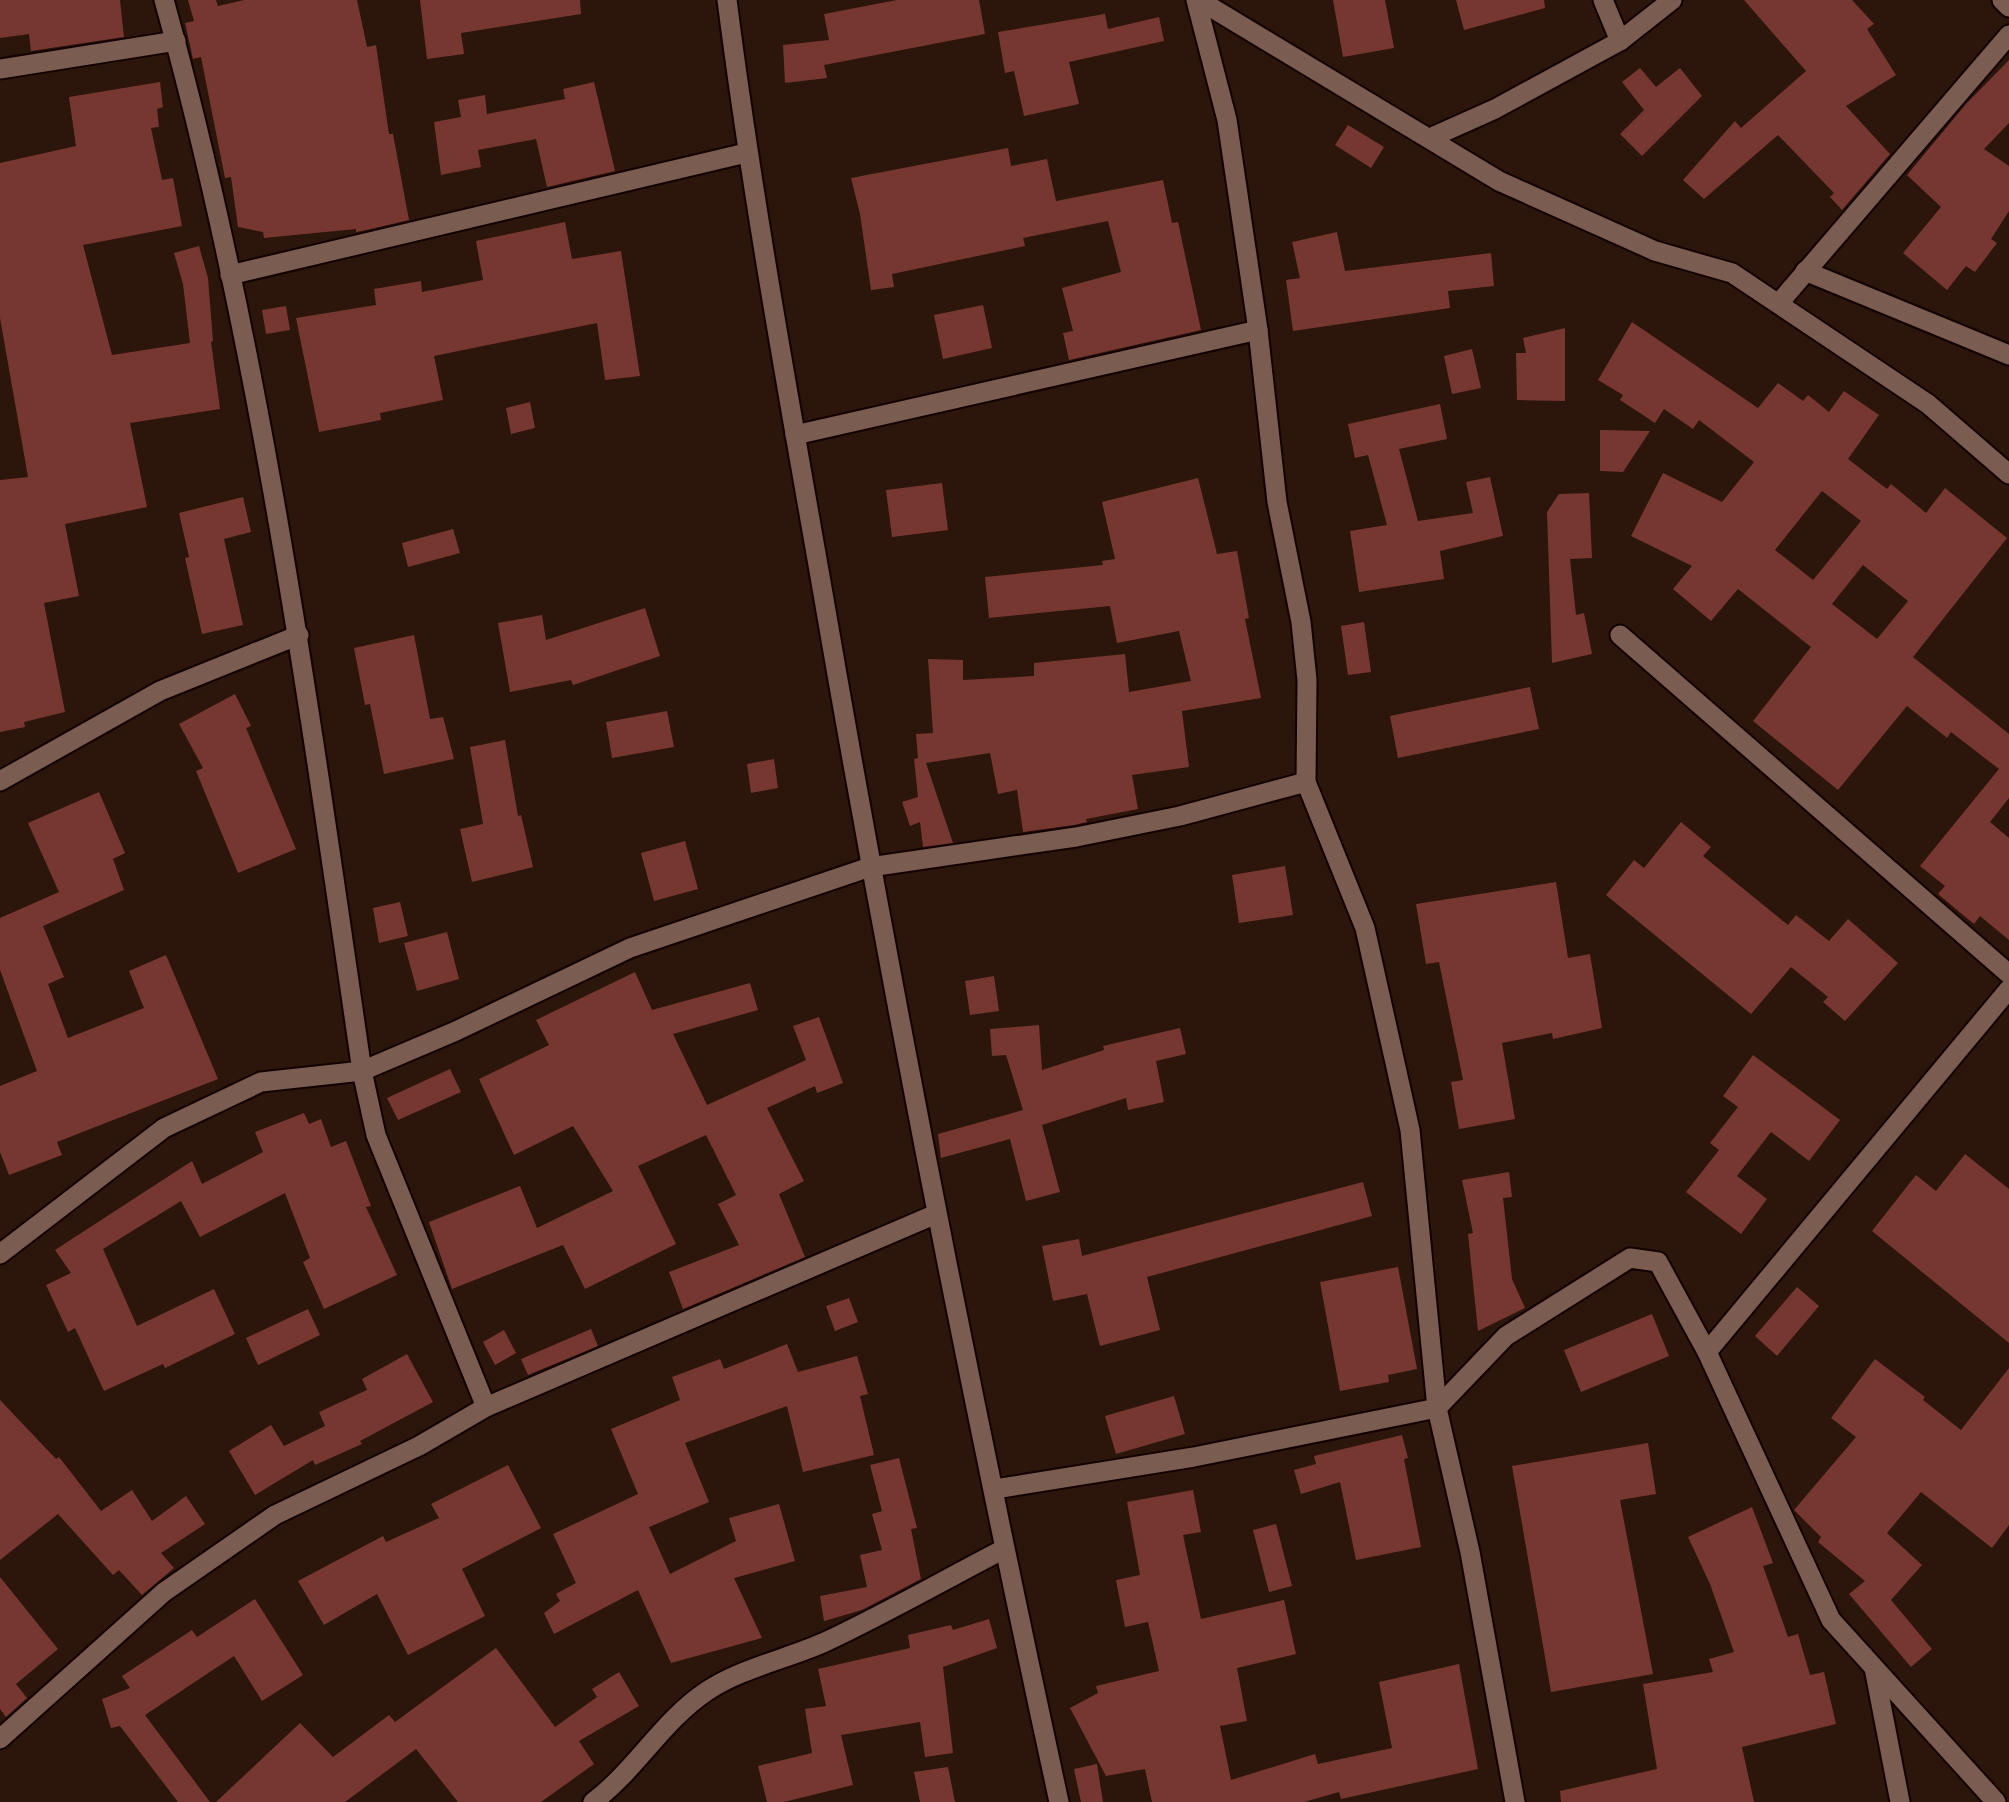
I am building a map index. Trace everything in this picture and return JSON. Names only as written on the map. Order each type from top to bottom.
[{"type":"street","points":[[164,0],[176,41],[230,275],[299,635],[362,1071],[376,1135],[486,1407]]},
{"type":"street","points":[[726,0],[746,153],[870,867],[936,1214],[1059,1802]]},
{"type":"street","points":[[1197,0],[1499,181],[1655,251],[1732,273],[1928,404],[2009,474]]},
{"type":"street","points":[[1197,0],[1227,120],[1258,330],[1277,502],[1301,622],[1307,680],[1306,782],[1364,928],[1410,1130],[1437,1408],[1470,1552],[1515,1802]]},
{"type":"street","points":[[1602,0],[1620,41]]},
{"type":"street","points":[[1430,138],[1495,108],[1620,41],[1672,0]]},
{"type":"street","points":[[2002,0],[2009,7]]},
{"type":"street","points":[[1779,303],[2009,35]]},
{"type":"street","points":[[0,69],[176,41]]},
{"type":"street","points":[[230,275],[746,153]]},
{"type":"street","points":[[1805,271],[2009,355]]},
{"type":"street","points":[[795,435],[1258,330]]},
{"type":"street","points":[[0,781],[160,691],[299,635]]},
{"type":"street","points":[[1620,635],[2009,974]]},
{"type":"street","points":[[0,1254],[164,1128],[261,1082],[362,1071],[456,1031],[630,948],[870,867],[1089,834],[1180,816],[1306,782]]},
{"type":"street","points":[[1707,1352],[2009,989]]},
{"type":"street","points":[[0,1739],[164,1592],[275,1515],[419,1446],[486,1407],[936,1214]]},
{"type":"street","points":[[995,1489],[1194,1457],[1437,1408],[1506,1336],[1630,1258],[1658,1262],[1707,1352],[1831,1620],[1996,1802]]},
{"type":"street","points":[[593,1802],[616,1785],[659,1733],[707,1691],[762,1665],[823,1643],[1004,1549]]},
{"type":"street","points":[[1873,1667],[1900,1802]]},
{"type":"building","points":[[0,0],[120,0],[124,37],[31,51],[29,34],[0,38]]},
{"type":"building","points":[[188,0],[216,0],[218,6],[244,0],[357,0],[367,47],[376,45],[389,134],[393,134],[409,220],[356,232],[356,229],[264,238],[263,232],[238,227],[231,177],[225,178],[201,57],[193,59],[185,23],[194,21]]},
{"type":"building","points":[[420,0],[580,0],[581,14],[461,33],[464,54],[427,59]]},
{"type":"building","points":[[897,0],[979,0],[985,34],[824,65],[827,78],[785,83],[783,45],[829,40],[824,14]]},
{"type":"building","points":[[1333,0],[1385,0],[1394,48],[1343,57]]},
{"type":"building","points":[[1456,0],[1544,0],[1545,8],[1464,30]]},
{"type":"building","points":[[1744,0],[1852,0],[1874,24],[1867,29],[1896,75],[1846,106],[1890,154],[1842,210],[1830,197],[1834,193],[1778,135],[1704,199],[1683,180],[1735,121],[1741,128],[1806,71]]},
{"type":"building","points":[[1105,14],[1108,29],[1159,17],[1164,41],[1069,62],[1079,104],[1024,116],[1014,71],[1005,73],[998,32]]},
{"type":"building","points":[[2009,60],[2009,123],[1984,149],[2009,166],[2009,211],[1991,239],[1997,243],[1975,272],[1966,266],[1947,290],[1903,253],[1941,207],[1907,175],[1966,104]]},
{"type":"building","points":[[1640,68],[1656,87],[1680,68],[1702,96],[1642,156],[1620,134],[1644,110],[1622,82]]},
{"type":"building","points":[[160,82],[163,107],[157,109],[159,127],[151,128],[162,180],[173,178],[182,226],[83,245],[112,355],[190,343],[183,284],[174,253],[199,246],[208,278],[211,342],[220,409],[130,423],[147,507],[65,524],[79,596],[44,603],[65,712],[24,722],[25,727],[0,732],[0,480],[28,477],[0,318],[0,163],[76,146],[69,97]]},
{"type":"building","points":[[594,82],[615,171],[547,187],[536,139],[478,150],[481,167],[441,175],[434,122],[461,117],[458,100],[485,95],[487,114],[565,99],[563,89]]},
{"type":"building","points":[[1348,125],[1384,147],[1371,168],[1335,145]]},
{"type":"building","points":[[1008,148],[1011,166],[1047,159],[1056,201],[1163,180],[1172,223],[1178,222],[1201,330],[1069,360],[1063,333],[1073,331],[1062,288],[1121,272],[1108,221],[1023,238],[1025,246],[892,274],[894,287],[871,290],[860,214],[851,178]]},
{"type":"building","points":[[565,222],[572,259],[621,251],[640,376],[605,380],[597,323],[434,356],[443,400],[380,413],[381,420],[319,432],[296,318],[376,305],[374,289],[421,281],[422,292],[483,280],[476,241]]},
{"type":"building","points":[[1337,232],[1345,271],[1491,253],[1494,286],[1448,291],[1450,308],[1293,331],[1286,280],[1300,278],[1292,242]]},
{"type":"building","points":[[983,305],[992,348],[943,359],[934,315]]},
{"type":"building","points":[[286,306],[290,330],[266,334],[262,310]]},
{"type":"building","points":[[1632,322],[1758,408],[1778,383],[1803,401],[1808,395],[1829,412],[1844,391],[1879,415],[1848,459],[1887,489],[1891,484],[1926,513],[1945,488],[2007,538],[1913,657],[2009,734],[2009,798],[1990,822],[2009,838],[2009,940],[1980,916],[1974,924],[1938,894],[1945,886],[1920,866],[1999,769],[1951,732],[1947,738],[1907,706],[1838,790],[1753,721],[1811,647],[1738,589],[1711,621],[1673,589],[1692,566],[1631,536],[1663,473],[1722,502],[1754,462],[1699,420],[1693,429],[1664,409],[1655,423],[1620,400],[1623,395],[1598,380]],"holes":[[[1822,491],[1861,521],[1813,580],[1775,550]],[[1863,565],[1908,601],[1877,639],[1832,604]]]},
{"type":"building","points":[[1565,328],[1565,401],[1517,400],[1516,353],[1526,353],[1523,338]]},
{"type":"building","points":[[1472,349],[1481,388],[1452,394],[1444,356]]},
{"type":"building","points":[[530,402],[535,428],[511,434],[506,408]]},
{"type":"building","points":[[1440,404],[1447,439],[1399,449],[1418,521],[1473,513],[1466,482],[1490,477],[1503,536],[1440,551],[1444,579],[1359,592],[1350,531],[1387,525],[1368,455],[1355,458],[1348,424]]},
{"type":"building","points":[[1600,430],[1650,431],[1623,472],[1600,471]]},
{"type":"building","points":[[1198,478],[1217,554],[1237,551],[1249,618],[1245,619],[1261,698],[1182,711],[1189,767],[1132,775],[1138,809],[1086,819],[1087,822],[1074,825],[1023,832],[1017,790],[998,794],[990,753],[926,763],[953,843],[923,847],[920,822],[910,826],[902,802],[918,797],[914,759],[918,758],[916,734],[933,733],[928,659],[963,660],[963,680],[1034,676],[1034,663],[1125,654],[1129,692],[1191,681],[1179,631],[1117,643],[1110,606],[989,618],[985,577],[1103,565],[1102,561],[1115,559],[1102,502]]},
{"type":"building","points":[[942,483],[948,530],[892,537],[886,490]]},
{"type":"building","points":[[1589,493],[1592,558],[1570,559],[1576,615],[1584,613],[1592,654],[1552,663],[1547,512],[1559,494]]},
{"type":"building","points":[[243,497],[251,532],[224,539],[243,625],[202,634],[185,558],[189,557],[179,513]]},
{"type":"building","points":[[453,529],[460,553],[408,567],[402,543]]},
{"type":"building","points":[[645,608],[660,656],[573,685],[571,680],[510,692],[498,623],[542,615],[546,640]]},
{"type":"building","points":[[1364,622],[1371,672],[1348,675],[1341,626]]},
{"type":"building","points":[[414,635],[430,719],[443,717],[454,759],[384,774],[370,704],[365,705],[354,648]]},
{"type":"building","points":[[1530,687],[1539,729],[1398,758],[1390,716]]},
{"type":"building","points":[[235,694],[251,726],[246,728],[296,849],[238,873],[196,771],[203,768],[179,724]]},
{"type":"building","points":[[667,711],[674,747],[612,758],[606,722]]},
{"type":"building","points":[[505,740],[518,816],[521,815],[533,867],[472,882],[460,829],[483,824],[470,747]]},
{"type":"building","points":[[774,759],[778,788],[751,793],[747,764]]},
{"type":"building","points":[[99,792],[125,853],[113,859],[124,890],[43,926],[64,977],[48,984],[68,1038],[144,1008],[129,971],[166,955],[218,1079],[57,1142],[62,1155],[9,1175],[0,1152],[0,1086],[37,1071],[0,970],[0,918],[59,892],[28,823]]},
{"type":"building","points":[[1681,822],[1711,847],[1703,856],[1788,925],[1796,915],[1829,941],[1848,919],[1898,963],[1845,1021],[1823,1002],[1828,997],[1791,967],[1751,1014],[1606,895],[1634,860],[1644,868]]},
{"type":"building","points":[[685,841],[698,889],[654,901],[641,853]]},
{"type":"building","points":[[1285,866],[1293,915],[1239,923],[1232,875]]},
{"type":"building","points":[[1556,882],[1568,958],[1590,954],[1602,1028],[1553,1039],[1552,1033],[1502,1043],[1515,1119],[1459,1129],[1451,1082],[1463,1080],[1439,962],[1426,964],[1416,904]]},
{"type":"building","points":[[400,902],[408,936],[379,943],[373,908]]},
{"type":"building","points":[[447,932],[459,979],[417,991],[404,943]]},
{"type":"building","points":[[635,972],[652,1010],[750,983],[758,1010],[673,1034],[707,1105],[806,1060],[793,1026],[819,1017],[843,1083],[817,1093],[815,1086],[767,1108],[804,1181],[779,1194],[805,1257],[683,1309],[669,1272],[739,1245],[718,1204],[736,1195],[706,1135],[638,1166],[676,1244],[585,1289],[563,1245],[452,1289],[429,1222],[520,1186],[537,1228],[613,1191],[573,1126],[514,1155],[479,1079],[549,1045],[536,1020]]},
{"type":"building","points":[[994,976],[999,1011],[970,1015],[965,981]]},
{"type":"building","points":[[1039,1025],[1042,1070],[1104,1050],[1103,1046],[1180,1028],[1186,1054],[1156,1061],[1164,1102],[1128,1110],[1126,1098],[1042,1125],[1060,1192],[1026,1201],[1010,1139],[941,1158],[938,1134],[1023,1110],[1006,1055],[992,1056],[990,1029]]},
{"type":"building","points":[[1753,1055],[1840,1120],[1809,1161],[1771,1132],[1737,1176],[1767,1199],[1741,1234],[1686,1192],[1719,1150],[1710,1143],[1738,1107],[1723,1096]]},
{"type":"building","points":[[450,1069],[461,1092],[398,1120],[387,1098]]},
{"type":"building","points":[[304,1113],[309,1124],[321,1119],[331,1147],[346,1141],[371,1206],[366,1207],[397,1275],[324,1309],[303,1262],[310,1258],[285,1193],[200,1237],[181,1201],[103,1249],[137,1326],[214,1289],[235,1334],[165,1368],[163,1364],[104,1391],[75,1328],[68,1332],[46,1285],[71,1273],[55,1250],[192,1161],[202,1184],[263,1152],[255,1132]]},
{"type":"building","points":[[1965,1154],[2009,1189],[2009,1343],[1872,1231],[1916,1175],[1936,1191]]},
{"type":"building","points":[[1509,1172],[1512,1197],[1503,1198],[1512,1279],[1525,1308],[1478,1331],[1468,1234],[1473,1233],[1462,1180]]},
{"type":"building","points":[[1363,1182],[1372,1216],[1147,1277],[1160,1330],[1100,1346],[1087,1294],[1053,1301],[1042,1246],[1079,1239],[1082,1256]]},
{"type":"building","points":[[1398,1267],[1417,1369],[1388,1375],[1389,1382],[1340,1391],[1320,1282]]},
{"type":"building","points":[[1797,1287],[1819,1306],[1777,1356],[1755,1336]]},
{"type":"building","points":[[849,1298],[858,1322],[835,1331],[826,1306]]},
{"type":"building","points":[[308,1309],[320,1335],[258,1365],[246,1338]]},
{"type":"building","points":[[1652,1314],[1669,1356],[1581,1392],[1564,1350]]},
{"type":"building","points":[[591,1329],[598,1346],[528,1375],[521,1359]]},
{"type":"building","points":[[504,1330],[516,1353],[495,1365],[483,1342]]},
{"type":"building","points":[[787,1344],[798,1372],[857,1356],[868,1394],[860,1396],[874,1455],[803,1472],[787,1406],[685,1443],[709,1502],[649,1527],[670,1574],[736,1541],[729,1518],[779,1504],[795,1561],[734,1578],[762,1638],[671,1663],[638,1590],[554,1634],[544,1613],[560,1601],[556,1594],[576,1583],[553,1534],[638,1494],[611,1429],[680,1400],[672,1377],[720,1359],[724,1369]]},
{"type":"building","points":[[407,1354],[433,1402],[360,1441],[362,1444],[315,1465],[313,1460],[255,1495],[229,1451],[271,1425],[284,1446],[325,1426],[319,1412],[367,1390],[362,1379]]},
{"type":"building","points":[[1875,1359],[1925,1397],[1923,1400],[1961,1430],[2009,1368],[2009,1525],[1992,1548],[1921,1492],[1887,1533],[1922,1565],[1891,1600],[1932,1649],[1911,1667],[1849,1594],[1865,1581],[1818,1542],[1821,1537],[1794,1510],[1856,1437],[1831,1418]]},
{"type":"building","points":[[1174,1396],[1185,1434],[1116,1454],[1105,1416]]},
{"type":"building","points":[[0,1400],[56,1459],[59,1457],[101,1511],[132,1490],[152,1521],[186,1496],[205,1524],[161,1553],[174,1568],[142,1595],[119,1570],[113,1575],[58,1514],[0,1560]]},
{"type":"building","points":[[1402,1435],[1421,1547],[1356,1560],[1340,1482],[1301,1494],[1294,1470],[1316,1464],[1314,1456]]},
{"type":"building","points":[[1648,1443],[1656,1494],[1620,1500],[1653,1674],[1551,1692],[1512,1466]]},
{"type":"building","points":[[899,1458],[917,1528],[911,1529],[921,1579],[862,1610],[824,1621],[820,1596],[867,1587],[860,1555],[882,1550],[872,1514],[882,1511],[870,1465]]},
{"type":"building","points":[[508,1465],[541,1528],[462,1569],[485,1616],[408,1655],[377,1594],[324,1625],[298,1581],[383,1536],[386,1542],[439,1518],[431,1504]]},
{"type":"building","points":[[1193,1490],[1201,1532],[1183,1535],[1201,1619],[1284,1600],[1296,1654],[1237,1668],[1247,1721],[1220,1726],[1231,1780],[1315,1754],[1318,1764],[1392,1748],[1379,1682],[1459,1664],[1478,1769],[1341,1799],[1339,1792],[1304,1802],[1152,1802],[1145,1769],[1106,1776],[1070,1708],[1098,1693],[1096,1686],[1159,1671],[1148,1622],[1125,1627],[1116,1580],[1140,1575],[1127,1502]]},
{"type":"building","points":[[1752,1507],[1773,1563],[1763,1566],[1788,1637],[1798,1634],[1810,1675],[1824,1672],[1836,1724],[1742,1747],[1754,1802],[1561,1802],[1560,1791],[1657,1769],[1643,1684],[1713,1672],[1709,1659],[1734,1652],[1710,1584],[1688,1537]]},
{"type":"building","points":[[1276,1524],[1292,1586],[1269,1592],[1253,1530]]},
{"type":"building","points":[[0,1577],[58,1649],[16,1684],[27,1698],[6,1717],[0,1709]]},
{"type":"building","points":[[255,1599],[303,1675],[262,1701],[234,1656],[145,1715],[210,1802],[178,1802],[120,1726],[111,1728],[102,1699],[130,1688],[122,1676],[192,1630],[197,1637]]},
{"type":"building","points":[[989,1619],[997,1648],[943,1667],[953,1753],[925,1757],[920,1722],[841,1735],[853,1785],[784,1802],[767,1802],[758,1766],[812,1753],[805,1709],[826,1706],[818,1669],[910,1648],[908,1635],[951,1625],[953,1630]]},
{"type":"building","points":[[496,1648],[555,1727],[597,1697],[592,1689],[619,1672],[639,1706],[579,1741],[594,1764],[541,1802],[458,1802],[416,1749],[345,1802],[216,1802],[300,1723],[333,1757],[389,1715],[395,1722]]},
{"type":"building","points":[[1097,1764],[1103,1802],[1081,1802],[1074,1769]]},
{"type":"building","points":[[948,1767],[955,1802],[920,1802],[914,1772]]}]
